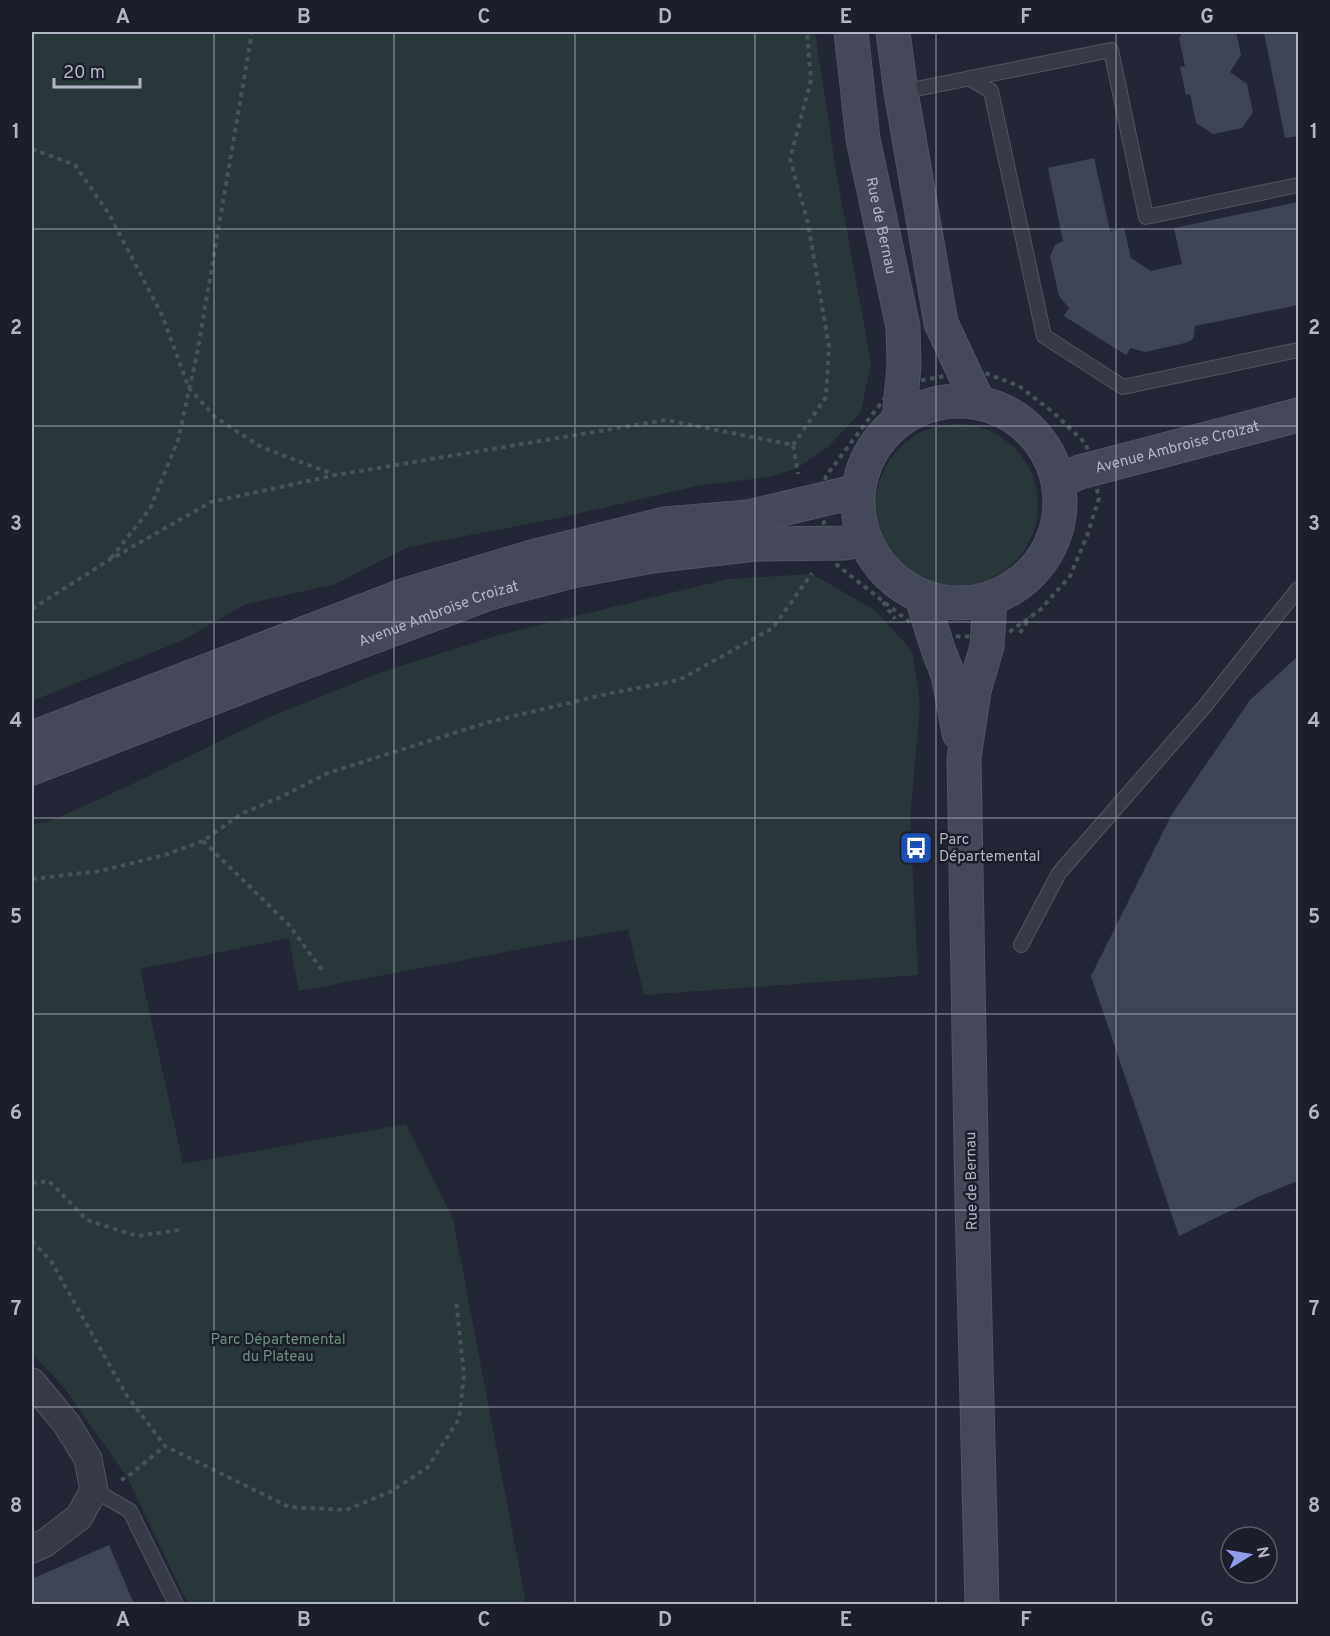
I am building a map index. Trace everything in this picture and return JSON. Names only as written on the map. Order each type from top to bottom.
[{"type":"street","name":"Rue de Bernau","points":[[851,32],[863,139],[903,327],[904,366],[899,420]]},
{"type":"street","points":[[893,32],[901,92],[941,323],[978,402]]},
{"type":"street","points":[[950,401],[978,402],[1006,412],[1030,429],[1048,453],[1058,482],[1060,511],[1054,540],[1039,566],[1017,586],[990,600],[956,604],[922,598],[898,584],[879,565],[864,540],[858,516],[858,491],[865,464],[879,439],[899,420],[923,407],[950,401]]},
{"type":"street","name":"Avenue Ambroise Croizat","points":[[1058,482],[1092,469],[1299,415]]},
{"type":"street","name":"Avenue Ambroise Croizat","points":[[32,738],[413,592],[532,557],[665,524],[748,517],[810,489],[858,491]]},
{"type":"street","name":"Avenue Ambroise Croizat","points":[[32,768],[303,662],[489,593],[572,571],[652,556],[755,544],[864,540]]},
{"type":"street","name":"Rue de Bernau","points":[[922,598],[948,675],[964,758]]},
{"type":"street","name":"Rue de Bernau","points":[[982,1605],[964,758],[974,691],[987,646],[990,600]]},
{"type":"street","points":[[32,1382],[66,1424],[88,1459],[94,1490],[79,1517],[45,1543],[32,1549]]},
{"type":"lane","points":[[901,92],[1111,50],[1146,217],[1299,185]]},
{"type":"lane","points":[[969,78],[991,91],[1044,336],[1123,387],[1299,350]]},
{"type":"lane","points":[[1021,945],[1059,873],[1205,706],[1299,589]]},
{"type":"lane","points":[[94,1490],[130,1511],[177,1605]]},
{"type":"path","points":[[109,560],[150,509],[178,440],[197,354],[252,32]]},
{"type":"path","points":[[793,445],[826,398],[829,347],[808,223],[790,159],[811,80],[807,32]]},
{"type":"path","points":[[32,149],[75,165],[109,214],[162,315],[189,388],[215,417],[261,447],[336,475]]},
{"type":"path","points":[[793,445],[837,565],[921,630],[933,633],[962,637],[1008,633],[1041,609],[1070,576],[1087,536],[1099,498],[1086,444],[1054,413],[1019,386],[977,370],[902,384],[890,391],[826,476],[810,489]]},
{"type":"path","points":[[32,609],[109,560],[211,502],[336,475],[666,420],[793,445]]},
{"type":"path","points":[[32,879],[100,871],[165,855],[203,841],[241,814],[328,773],[489,722],[607,694],[679,680],[773,628],[812,574]]},
{"type":"path","points":[[203,841],[289,925],[322,970]]},
{"type":"path","points":[[32,1183],[49,1181],[87,1220],[137,1236],[180,1230]]},
{"type":"path","points":[[32,1241],[51,1261],[127,1396],[165,1446],[289,1507],[346,1510],[390,1492],[427,1468],[459,1419],[464,1377],[456,1300]]},
{"type":"path","points":[[94,1490],[127,1477],[165,1446]]},
{"type":"green space","points":[[32,32],[815,32],[837,177],[871,363],[861,412],[828,447],[797,468],[771,477],[701,485],[559,518],[408,547],[335,584],[246,604],[181,641],[32,701]]},
{"type":"green space","points":[[957,424],[973,425],[988,430],[1015,447],[1032,474],[1037,489],[1037,521],[1032,536],[1015,563],[988,580],[973,585],[957,586],[941,585],[926,580],[899,563],[882,536],[877,521],[876,505],[877,489],[882,474],[899,447],[926,430],[941,425]]},
{"type":"green space","name":"Parc Départemental du Plateau","points":[[812,574],[876,611],[912,651],[920,704],[910,819],[918,975],[644,995],[628,929],[299,991],[289,938],[140,969],[183,1164],[406,1124],[453,1219],[526,1604],[188,1604],[127,1477],[63,1386],[32,1354],[32,824],[48,822],[124,788],[265,719],[385,671],[499,635],[728,579]]},
{"type":"building","points":[[1183,32],[1236,32],[1241,55],[1230,72],[1247,84],[1253,112],[1242,128],[1213,134],[1196,123],[1190,94],[1186,95],[1180,67],[1185,66],[1179,38]]},
{"type":"building","points":[[1264,32],[1298,32],[1298,136],[1285,138]]},
{"type":"building","points":[[1094,158],[1110,231],[1124,228],[1131,258],[1151,271],[1182,264],[1174,228],[1298,202],[1298,305],[1195,326],[1192,340],[1185,343],[1145,352],[1131,348],[1126,355],[1064,316],[1069,308],[1059,296],[1050,256],[1055,245],[1063,241],[1048,168]]},
{"type":"building","points":[[1298,656],[1298,1181],[1260,1196],[1179,1236],[1091,976],[1172,814],[1250,700]]},
{"type":"building","points":[[109,1545],[134,1604],[32,1604],[32,1579]]},
{"type":"place","name":"Parc Départemental","points":[[916,848]]}]
